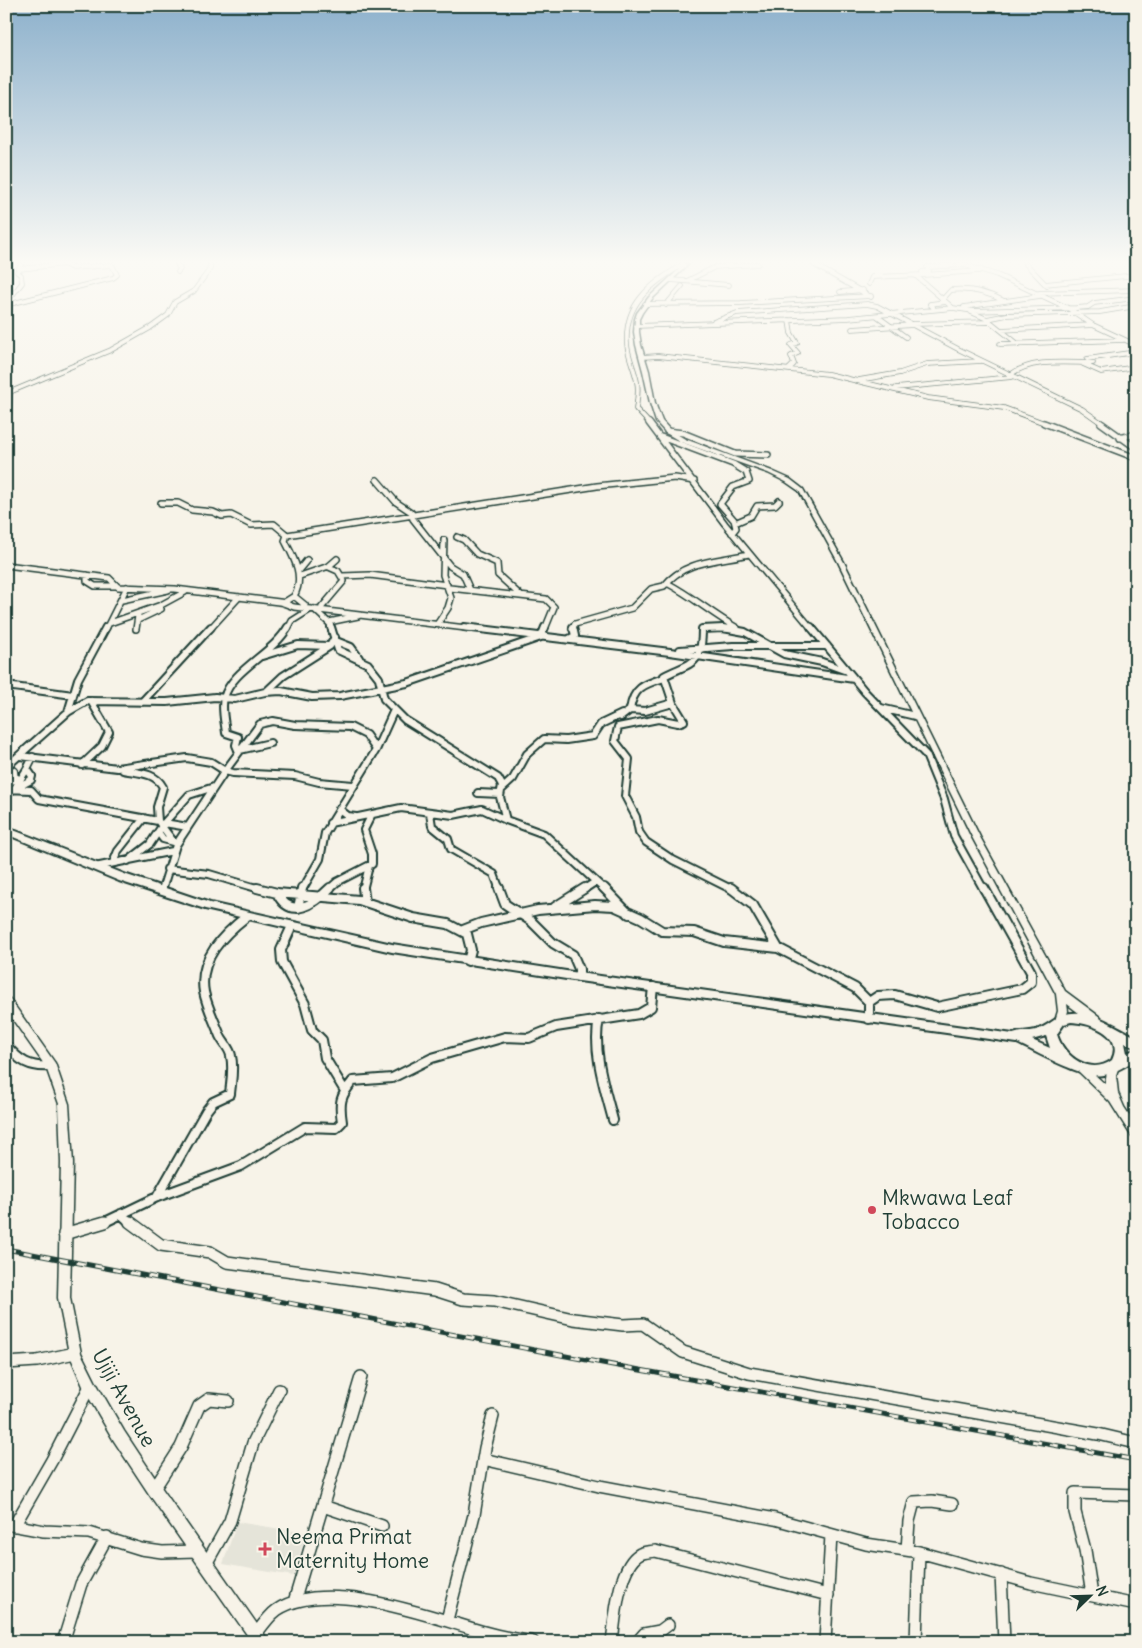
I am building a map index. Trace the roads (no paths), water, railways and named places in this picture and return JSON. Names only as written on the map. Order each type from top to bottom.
[{"type":"highway","points":[[6,830],[94,867],[247,916],[392,948],[468,961],[1006,1037],[1029,1043],[1080,1068],[1093,1070],[1105,1070],[1136,1054]]},
{"type":"highway","points":[[1006,1037],[1034,1036],[1057,1023],[1078,1018],[1100,1023],[1136,1044]]},
{"type":"highway","points":[[1057,1023],[1051,1033],[1052,1042],[1057,1052],[1067,1061]]},
{"type":"highway","points":[[1111,1031],[1119,1042],[1122,1053],[1116,1064]]},
{"type":"main road","points":[[639,341],[654,409],[659,422],[667,431],[682,439],[782,478],[801,490],[841,562],[976,837],[1061,994],[1077,1008],[1100,1023]]},
{"type":"main road","points":[[1057,1023],[1063,1011],[1061,994]]},
{"type":"main road","name":"Ujiji Avenue","points":[[6,1002],[51,1066],[64,1104],[67,1187],[64,1234],[64,1298],[75,1353],[90,1386],[154,1489],[256,1639]]},
{"type":"main road","points":[[1114,1100],[1110,1087],[1111,1073],[1116,1064]]},
{"type":"main road","points":[[1080,1068],[1114,1100],[1136,1134]]},
{"type":"street","points":[[6,418],[9,416],[10,392],[114,349],[128,341]]},
{"type":"street","points":[[628,341],[638,390],[636,409],[661,438],[732,533],[854,680],[926,754],[944,799],[952,830],[1025,958],[1032,977],[1030,985],[1022,989],[937,1007],[926,1006],[898,995],[879,996],[869,1002]]},
{"type":"street","points":[[789,369],[794,364],[791,356],[798,353],[791,346],[797,343],[796,341]]},
{"type":"street","points":[[945,341],[1082,410],[1136,448]]},
{"type":"street","points":[[1015,341],[1019,344]]},
{"type":"street","points":[[1000,344],[1100,341]]},
{"type":"street","points":[[1129,342],[1136,341]]},
{"type":"street","points":[[1129,342],[1136,345]]},
{"type":"street","points":[[1061,359],[1092,358],[1136,352]]},
{"type":"street","points":[[642,357],[658,356],[828,374],[928,398],[1007,409],[1136,458]]},
{"type":"street","points":[[855,380],[900,373],[927,364],[984,361]]},
{"type":"street","points":[[1079,363],[1099,371],[1136,367]]},
{"type":"street","points":[[1013,376],[1013,371],[1030,365],[1093,363]]},
{"type":"street","points":[[890,388],[1013,376]]},
{"type":"street","points":[[667,431],[683,433],[735,454],[768,455]]},
{"type":"street","points":[[1120,438],[1136,434]]},
{"type":"street","points":[[661,438],[668,438],[683,447],[746,472],[749,481],[733,487],[720,504],[735,523],[736,528],[732,533]]},
{"type":"street","points":[[675,478],[680,475],[678,470],[683,468]]},
{"type":"street","points":[[161,504],[178,504],[192,510],[213,512],[222,516],[231,514],[251,525],[272,523],[288,535],[597,486],[675,478],[694,481]]},
{"type":"street","points":[[377,480],[396,502],[412,516],[452,568],[463,574],[470,590]]},
{"type":"street","points":[[735,523],[751,516],[757,506],[775,506],[778,501]]},
{"type":"street","points":[[399,518],[416,523]]},
{"type":"street","points":[[283,603],[298,591],[299,574],[286,543],[288,535]]},
{"type":"street","points":[[457,537],[464,540],[477,554],[498,563],[498,575],[521,596]]},
{"type":"street","points":[[438,623],[449,607],[448,587],[443,576],[444,540]]},
{"type":"street","points":[[574,637],[572,629],[575,624],[628,610],[651,589],[663,587],[671,576],[684,569],[717,559],[749,554]]},
{"type":"street","points":[[299,574],[308,560]]},
{"type":"street","points":[[299,574],[328,567],[337,560]]},
{"type":"street","points":[[6,564],[112,579],[115,586]]},
{"type":"street","points":[[15,780],[14,771],[6,767],[82,702],[235,699],[265,692],[287,691],[302,696],[326,698],[382,688],[410,682],[541,637],[554,607],[546,599],[370,575],[342,576],[328,567]]},
{"type":"street","points":[[443,576],[452,568]]},
{"type":"street","points":[[87,575],[87,581],[91,584],[161,587],[283,603],[303,609],[322,609],[566,640],[700,653],[724,646],[827,646]]},
{"type":"street","points":[[322,609],[324,601],[333,595],[344,581],[342,576]]},
{"type":"street","points":[[667,583],[682,591],[692,600],[706,606],[712,614],[738,629],[756,636],[769,647],[788,655],[833,665],[849,673]]},
{"type":"street","points":[[68,712],[87,659],[110,623],[127,587]]},
{"type":"street","points":[[122,600],[165,590],[221,595]]},
{"type":"street","points":[[138,620],[174,601],[185,592]]},
{"type":"street","points":[[294,596],[303,609]]},
{"type":"street","points":[[142,702],[238,597]]},
{"type":"street","points":[[110,623],[139,611],[174,601]]},
{"type":"street","points":[[239,751],[236,745],[238,737],[226,733],[223,698],[242,672],[281,640],[292,621],[303,609],[322,609]]},
{"type":"street","points":[[312,609],[329,622],[334,642],[340,651],[360,658],[375,672],[382,688],[384,699],[405,720],[424,730],[433,738],[498,778],[506,820]]},
{"type":"street","points":[[136,629],[139,611]]},
{"type":"street","points":[[329,622],[364,615]]},
{"type":"street","points":[[630,710],[630,701],[642,684],[664,678],[666,674],[691,664],[700,653],[702,629],[738,629]]},
{"type":"street","points":[[566,640],[574,637],[700,653],[854,680]]},
{"type":"street","points":[[262,656],[298,645],[334,642]]},
{"type":"street","points":[[265,692],[283,676],[334,642]]},
{"type":"street","points":[[811,646],[812,659]]},
{"type":"street","points":[[618,727],[656,719],[681,723],[684,719],[673,704],[664,678]]},
{"type":"street","points":[[6,686],[73,695]]},
{"type":"street","points":[[82,765],[105,742],[109,732],[91,701]]},
{"type":"street","points":[[478,793],[501,791],[510,785],[525,756],[544,739],[566,740],[593,736],[596,734],[600,724],[630,710],[645,711],[673,704]]},
{"type":"street","points":[[880,708],[915,716]]},
{"type":"street","points":[[298,908],[299,894],[320,859],[321,845],[330,823],[394,715],[394,710]]},
{"type":"street","points":[[622,714],[614,739],[629,759],[625,794],[635,815],[638,831],[642,837],[675,860],[732,888],[748,899],[760,913],[778,948]]},
{"type":"street","points":[[162,890],[174,846],[239,751],[260,724],[268,721],[295,725],[323,724],[350,728],[370,737],[375,748]]},
{"type":"street","points":[[239,751],[270,743]]},
{"type":"street","points":[[20,756],[117,768],[154,776]]},
{"type":"street","points":[[6,796],[26,772],[33,757]]},
{"type":"street","points":[[117,768],[187,758],[211,762],[225,771],[239,774],[295,776],[319,782],[352,785]]},
{"type":"street","points":[[136,766],[161,781],[164,787],[158,799],[156,813],[161,825],[163,838],[174,846]]},
{"type":"street","points":[[6,784],[26,772]]},
{"type":"street","points":[[128,861],[145,849],[161,825],[189,795],[214,787]]},
{"type":"street","points":[[11,789],[31,790],[39,799],[54,803],[99,808],[144,818],[161,825],[188,827]]},
{"type":"street","points":[[330,823],[366,818],[401,808],[453,815],[482,809],[544,834],[567,857],[590,875],[629,914]]},
{"type":"street","points":[[339,809],[348,816],[366,818]]},
{"type":"street","points":[[430,813],[431,825],[439,834],[447,838],[450,849],[494,874],[501,900],[536,926],[553,943],[572,955],[579,969],[579,977]]},
{"type":"street","points":[[113,864],[118,851],[144,818]]},
{"type":"street","points":[[277,893],[282,902],[298,908],[313,904],[335,883],[369,866],[374,861],[364,839],[366,818]]},
{"type":"street","points":[[94,867],[128,861],[174,846]]},
{"type":"street","points":[[365,902],[363,886],[369,866]]},
{"type":"street","points":[[167,869],[209,874],[277,893],[365,902],[413,918],[448,924],[463,930],[470,941],[471,950],[468,961]]},
{"type":"street","points":[[555,908],[595,882]]},
{"type":"street","points":[[463,930],[481,923],[555,908],[605,905],[622,908],[629,914],[641,918],[662,931],[694,932],[724,942],[778,948],[863,994],[869,1002],[869,1019]]},
{"type":"street","points":[[157,1197],[210,1106],[228,1096],[231,1091],[233,1057],[222,1040],[204,992],[204,975],[209,956],[215,947],[232,928],[247,916]]},
{"type":"street","points":[[292,926],[281,950],[282,962],[305,1004],[312,1030],[322,1040],[325,1058],[345,1091]]},
{"type":"street","points":[[64,1234],[96,1226],[157,1197],[249,1162],[306,1127],[336,1128],[342,1122],[338,1107],[345,1091],[353,1081],[392,1078],[403,1074],[424,1060],[505,1037],[534,1037],[556,1027],[646,1012],[651,1007],[653,987]]},
{"type":"street","points":[[599,1019],[597,1030],[602,1074],[613,1120]]},
{"type":"street","points":[[6,1045],[20,1062],[30,1067],[51,1066]]},
{"type":"street","points":[[121,1214],[140,1231],[161,1245],[210,1252],[227,1262],[428,1289],[463,1299],[494,1301],[573,1319],[623,1325],[643,1324],[660,1338],[683,1352],[741,1371],[1098,1434],[1136,1444]]},
{"type":"street","points":[[6,1364],[37,1361],[75,1353]]},
{"type":"street","points":[[294,1602],[361,1377]]},
{"type":"street","points":[[90,1386],[52,1460],[10,1525],[44,1531],[89,1533],[141,1550],[162,1552],[197,1551]]},
{"type":"street","points":[[206,1564],[230,1521],[253,1443],[279,1390]]},
{"type":"street","points":[[154,1489],[181,1447],[199,1406],[209,1399],[228,1401]]},
{"type":"street","points":[[447,1620],[477,1500],[483,1459],[493,1416]]},
{"type":"street","points":[[483,1459],[599,1486],[775,1519],[866,1544],[919,1552],[1060,1590],[1136,1605]]},
{"type":"street","points":[[1092,1595],[1086,1550],[1075,1512],[1074,1493],[1081,1490],[1114,1495],[1136,1495]]},
{"type":"street","points":[[907,1550],[909,1521],[914,1502],[932,1501],[952,1504]]},
{"type":"street","points":[[323,1506],[382,1526]]},
{"type":"street","points":[[825,1642],[832,1535]]},
{"type":"street","points":[[62,1642],[81,1584],[107,1538]]},
{"type":"street","points":[[612,1642],[627,1568],[637,1556],[645,1552],[655,1551],[828,1595]]},
{"type":"street","points":[[916,1642],[919,1552]]},
{"type":"street","points":[[1001,1574],[1004,1642]]},
{"type":"street","points":[[256,1639],[276,1611],[294,1602],[312,1597],[350,1599],[447,1620],[487,1637],[533,1642]]},
{"type":"street","points":[[637,1642],[642,1634],[648,1631],[660,1631],[668,1625]]},
{"type":"railway","points":[[6,1249],[618,1366],[1136,1460]]},
{"type":"place","name":"Mkwawa Leaf Tobacco","points":[[872,1210]]},
{"type":"place","name":"Neema Primat Maternity Home","points":[[265,1549]]}]
